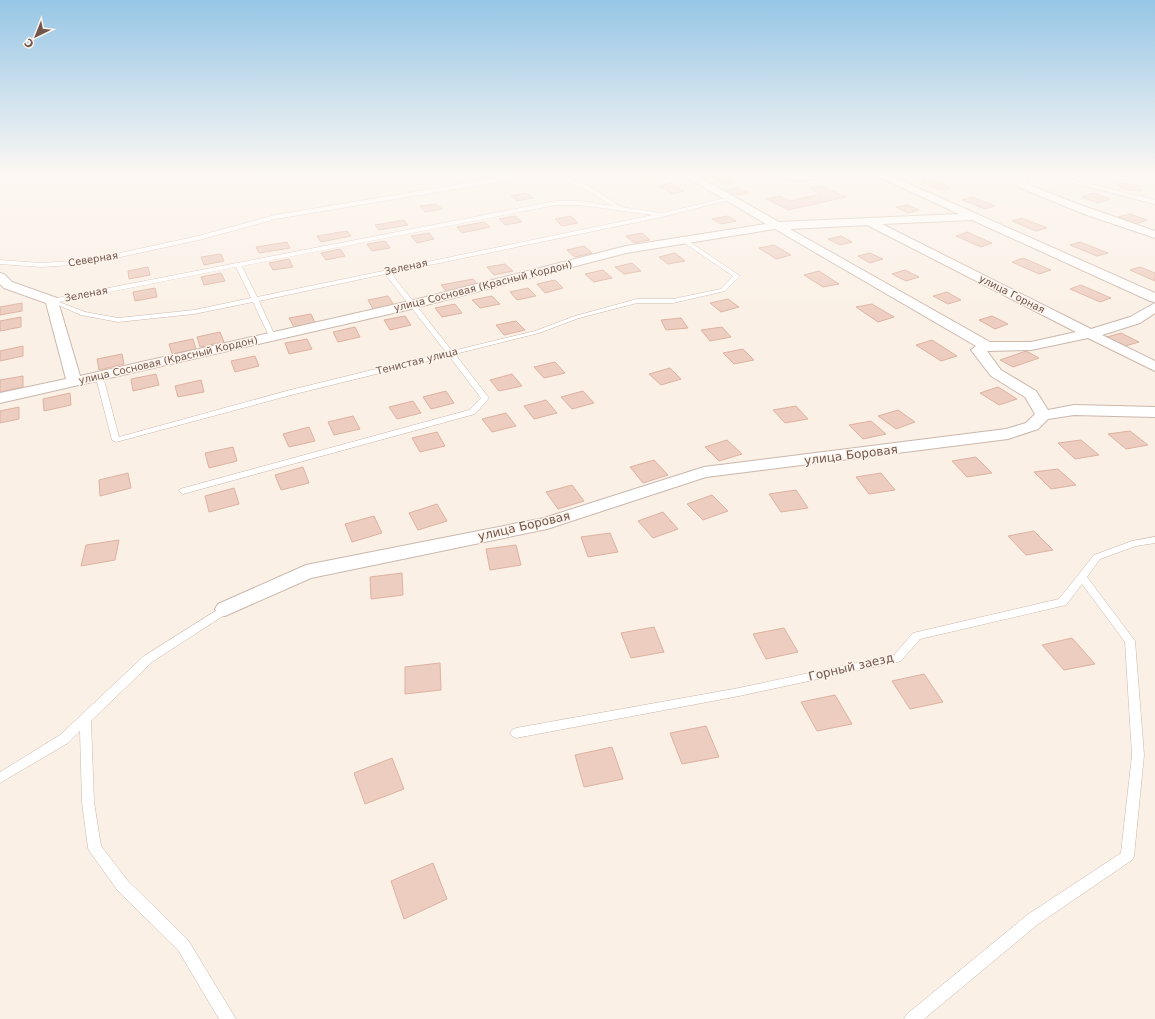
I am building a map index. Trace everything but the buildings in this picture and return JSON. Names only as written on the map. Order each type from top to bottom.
[{"type":"street","points":[[769,223],[987,346]]},
{"type":"street","name":"улица Сосновая (Красный Кордон)","points":[[0,398],[410,305],[626,250],[775,226],[839,223]]},
{"type":"street","name":"улица Горная","points":[[871,223],[1155,367]]},
{"type":"street","points":[[985,223],[1155,298]]},
{"type":"street","points":[[1121,223],[1155,235]]},
{"type":"street","points":[[0,277],[8,285],[52,301],[69,369],[74,382]]},
{"type":"street","points":[[1155,308],[1135,320],[1089,334],[1031,346],[987,346],[978,350],[996,373],[1031,394],[1043,416],[1074,410],[1155,412]]},
{"type":"street","name":"улица Боровая","points":[[225,609],[306,572],[547,523],[704,472],[835,457],[1008,434],[1032,426],[1043,416]]},
{"type":"lane","name":"Северная","points":[[0,262],[42,265],[88,262],[199,238],[255,223]]},
{"type":"lane","name":"Зеленая","points":[[52,301],[450,223]]},
{"type":"lane","name":"Зеленая","points":[[52,301],[83,314],[118,320],[194,312],[621,223]]},
{"type":"lane","name":"Тенистая улица","points":[[74,382],[100,380],[116,440],[293,392],[537,332],[577,316],[637,301],[673,301],[723,290],[737,276],[685,241]]},
{"type":"lane","points":[[238,264],[256,299],[272,336]]},
{"type":"lane","points":[[183,491],[472,412],[485,398],[451,352],[410,305],[386,271]]},
{"type":"lane","name":"Горный заезд","points":[[516,733],[739,692],[897,658],[917,636],[1062,602],[1097,557],[1135,543],[1155,540]]},
{"type":"lane","points":[[912,1019],[1032,920],[1128,856],[1138,755],[1130,641],[1082,577]]},
{"type":"lane","points":[[0,778],[64,739],[148,659],[225,609]]},
{"type":"lane","points":[[85,719],[88,802],[95,848],[123,886],[182,945],[228,1019]]}]
